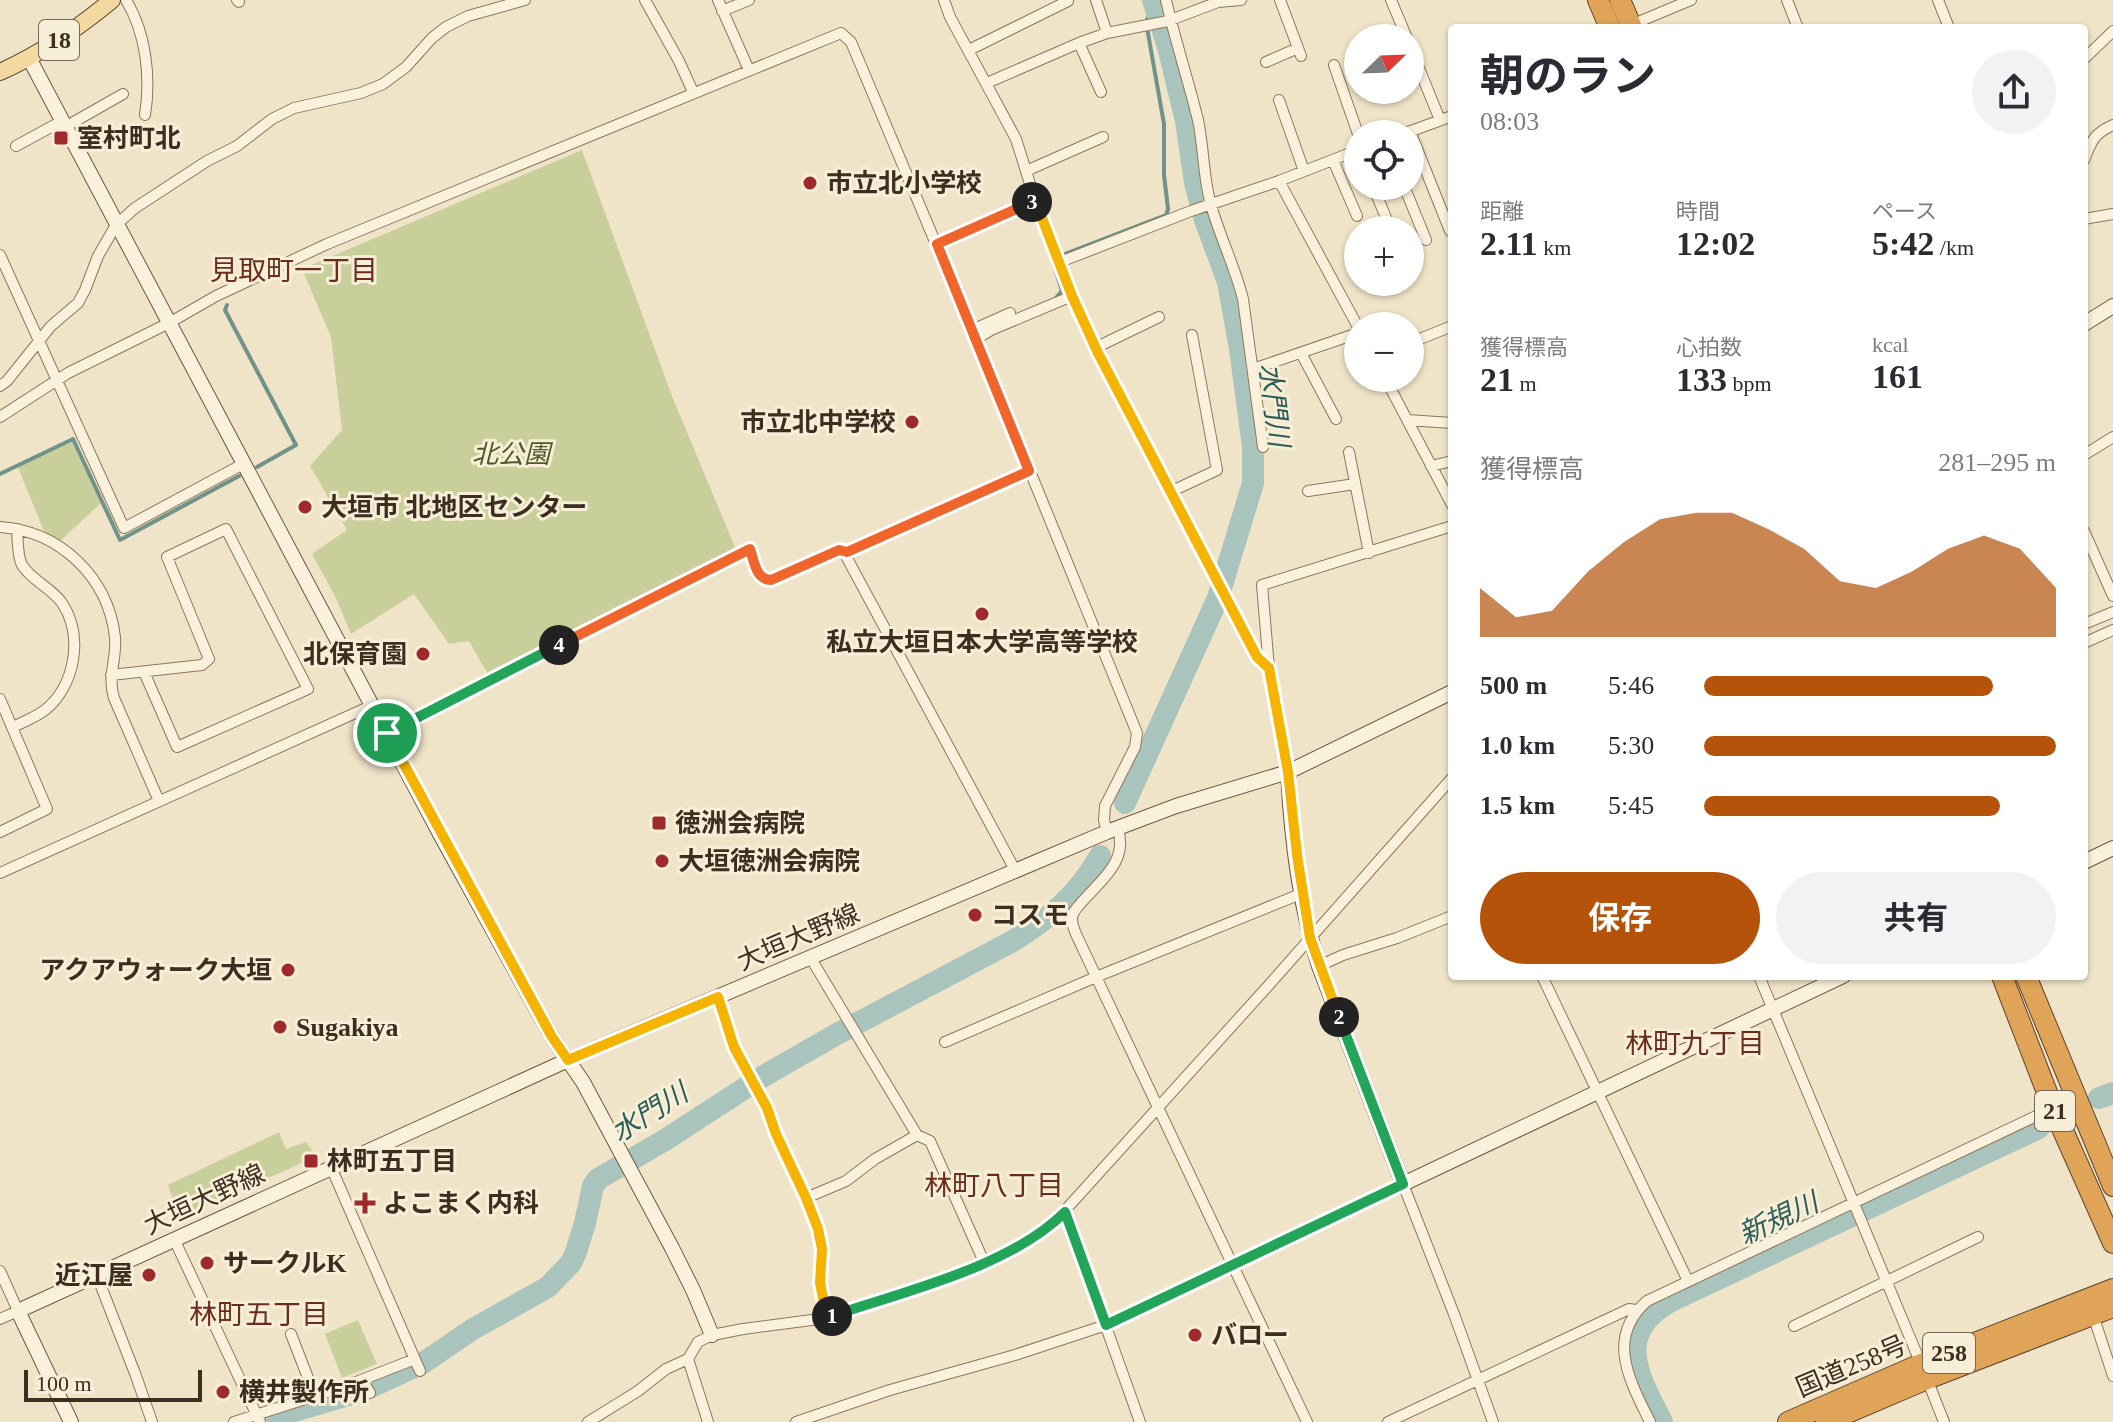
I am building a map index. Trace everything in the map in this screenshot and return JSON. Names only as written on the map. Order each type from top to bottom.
[{"type":"highway","points":[[1598,0],[1608,24]]},
{"type":"highway","points":[[1620,0],[1630,24]]},
{"type":"highway","name":"21","points":[[2004,980],[2053,1108],[2113,1243]]},
{"type":"highway","name":"21","points":[[2028,980],[2113,1186]]},
{"type":"highway","name":"国道258号","points":[[1826,1422],[1924,1372],[2113,1289]]},
{"type":"highway","name":"国道258号","points":[[1788,1422],[2113,1307]]},
{"type":"main road","name":"18","points":[[0,72],[75,30],[112,0]]},
{"type":"street","points":[[126,0],[133,12],[144,50],[148,92],[145,115]]},
{"type":"street","points":[[0,386],[51,326],[78,303],[98,256],[116,225],[135,208],[207,161],[237,146],[272,119],[294,108],[361,93],[383,84],[406,67],[446,27],[468,16],[525,0]]},
{"type":"street","points":[[645,0],[693,92]]},
{"type":"street","points":[[749,0],[720,5],[749,70]]},
{"type":"street","points":[[944,0],[950,17],[1016,139],[1035,200],[1095,348],[1257,657],[1269,668]]},
{"type":"street","points":[[1096,0],[1107,33]]},
{"type":"street","points":[[1166,0],[1198,123],[1210,205],[1243,299],[1263,447]]},
{"type":"street","points":[[987,83],[1107,33],[1169,20],[1218,2],[1241,0]]},
{"type":"street","points":[[1266,62],[1300,52],[1280,0]]},
{"type":"street","points":[[1391,0],[1401,24]]},
{"type":"street","points":[[1636,24],[1691,0]]},
{"type":"street","points":[[1787,0],[1796,24]]},
{"type":"street","points":[[1938,0],[1947,24]]},
{"type":"street","points":[[969,50],[1068,1]]},
{"type":"street","points":[[2088,55],[2113,31]]},
{"type":"street","points":[[0,417],[68,373],[216,296],[327,244],[841,33],[851,42],[937,244],[1137,733],[1135,747],[1105,806],[1104,820],[1121,839],[1119,855],[1106,877],[1073,913],[1072,921],[1307,1422]]},
{"type":"street","points":[[1079,43],[1101,92]]},
{"type":"street","points":[[29,58],[387,733],[537,1010],[583,1082],[693,1290],[712,1335]]},
{"type":"street","points":[[1334,65],[1353,120]]},
{"type":"street","points":[[1424,81],[1440,120]]},
{"type":"street","points":[[16,146],[123,94]]},
{"type":"street","points":[[1279,100],[1304,171]]},
{"type":"street","points":[[1424,126],[1448,117]]},
{"type":"street","points":[[2088,150],[2093,138],[2113,125]]},
{"type":"street","points":[[1026,171],[1103,137]]},
{"type":"street","points":[[1060,262],[1344,156]]},
{"type":"street","points":[[1333,160],[1357,216]]},
{"type":"street","points":[[1424,173],[1448,227]]},
{"type":"street","points":[[1279,181],[1350,312]]},
{"type":"street","points":[[937,244],[1035,200]]},
{"type":"street","points":[[1410,200],[1426,240]]},
{"type":"street","points":[[2088,218],[2113,214]]},
{"type":"street","points":[[0,255],[5,279],[58,380],[124,528],[245,463]]},
{"type":"street","points":[[974,334],[991,330],[1072,296]]},
{"type":"street","points":[[2088,322],[2113,306]]},
{"type":"street","points":[[974,334],[1010,313]]},
{"type":"street","points":[[1095,348],[1159,317]]},
{"type":"street","points":[[1424,337],[1448,328]]},
{"type":"street","points":[[1170,492],[1217,470],[1192,335]]},
{"type":"street","points":[[1253,369],[1344,338]]},
{"type":"street","points":[[1301,353],[1336,419]]},
{"type":"street","points":[[1392,392],[1448,498]]},
{"type":"street","points":[[1407,420],[1448,423]]},
{"type":"street","points":[[2088,453],[2113,437]]},
{"type":"street","points":[[1349,452],[1369,553]]},
{"type":"street","points":[[1431,466],[1448,462]]},
{"type":"street","points":[[387,733],[750,549],[760,577],[771,580],[839,550],[847,552],[1029,471]]},
{"type":"street","points":[[1308,491],[1355,484]]},
{"type":"street","points":[[0,527],[43,538],[71,553],[98,585],[107,602],[115,639],[110,683],[114,698],[159,801]]},
{"type":"street","points":[[1448,527],[1262,585],[1269,668],[1288,772],[1310,938],[1493,1422]]},
{"type":"street","points":[[13,727],[43,712],[58,698],[72,666],[76,645],[62,603],[21,564],[17,529]]},
{"type":"street","points":[[111,675],[202,665],[209,659],[167,557],[226,529],[308,689],[177,747],[144,672]]},
{"type":"street","points":[[2088,540],[2113,596]]},
{"type":"street","points":[[847,552],[847,558],[1015,870]]},
{"type":"street","points":[[2088,622],[2113,612]]},
{"type":"street","points":[[2088,641],[2113,630]]},
{"type":"street","name":"大垣大野線","points":[[18,1311],[568,1060],[1113,830],[1176,806],[1288,772],[1448,694]]},
{"type":"street","points":[[0,699],[47,809],[0,832]]},
{"type":"street","points":[[0,873],[373,705]]},
{"type":"street","points":[[588,1422],[638,1391],[666,1369],[688,1359],[698,1342],[712,1335],[827,1318],[932,1284],[1013,1249],[1050,1227],[1448,783]]},
{"type":"street","points":[[2088,860],[2113,848]]},
{"type":"street","points":[[945,1042],[1303,893]]},
{"type":"street","points":[[1319,966],[1448,918]]},
{"type":"street","points":[[810,957],[917,1135],[930,1141],[984,1262]]},
{"type":"street","points":[[1544,980],[1688,1281]]},
{"type":"street","points":[[1761,980],[1944,1422]]},
{"type":"street","points":[[796,1422],[890,1390],[1015,1355],[1106,1325],[1835,980]]},
{"type":"street","points":[[718,997],[734,1047],[767,1108],[818,1229],[822,1249],[820,1283],[827,1318]]},
{"type":"street","points":[[1650,1422],[1630,1382],[1623,1357],[1626,1335],[1636,1310],[1647,1301],[1855,1205],[2053,1108]]},
{"type":"street","points":[[806,1198],[846,1181],[875,1159],[917,1135]]},
{"type":"street","points":[[234,1422],[258,1418],[315,1396],[366,1385],[417,1363],[331,1167]]},
{"type":"street","points":[[1065,1212],[1140,1422]]},
{"type":"street","points":[[1794,1326],[1978,1237]]},
{"type":"street","points":[[174,1239],[258,1418]]},
{"type":"street","points":[[0,1271],[71,1422]]},
{"type":"street","points":[[97,1276],[152,1422]]},
{"type":"street","points":[[1388,1422],[1629,1309],[1636,1310]]},
{"type":"street","points":[[0,1319],[18,1311]]},
{"type":"street","points":[[2093,1315],[2113,1376]]},
{"type":"street","points":[[291,1334],[315,1396]]},
{"type":"street","points":[[688,1359],[708,1422]]},
{"type":"green space","name":"北公園","points":[[582,150],[672,396],[737,552],[489,676],[469,641],[449,644],[414,594],[351,634],[312,554],[347,530],[310,466],[342,430],[331,337],[302,269]]},
{"type":"green space","points":[[72,442],[101,503],[59,542],[45,534],[17,465]]},
{"type":"green space","points":[[279,1132],[286,1149],[306,1142],[312,1150],[311,1159],[199,1209],[177,1211],[168,1185]]},
{"type":"green space","points":[[358,1320],[377,1364],[342,1378],[325,1334]]},
{"type":"waterway","name":"水門川","points":[[1125,803],[1218,598],[1253,483],[1253,447],[1228,282],[1195,183],[1186,121],[1153,0]]},
{"type":"waterway","points":[[1062,255],[1166,215],[1164,124],[1146,22],[1154,4]]},
{"type":"waterway","points":[[1052,259],[1062,291],[1054,300]]},
{"type":"waterway","points":[[227,305],[225,310],[296,445],[257,467]]},
{"type":"waterway","points":[[0,474],[73,439],[120,540],[239,476]]},
{"type":"waterway","name":"水門川","points":[[257,1422],[362,1391],[423,1363],[473,1329],[548,1287],[571,1263],[585,1223],[593,1186],[598,1179],[762,1077],[1013,941],[1062,904],[1082,883],[1100,856]]},
{"type":"waterway","name":"新規川","points":[[2099,1098],[2113,1093]]},
{"type":"waterway","name":"新規川","points":[[1662,1422],[1645,1388],[1636,1356],[1636,1341],[1653,1314],[1671,1301],[2039,1128]]},
{"type":"place","name":"室村町北","points":[[61,138]]},
{"type":"place","name":"市立北小学校","points":[[810,183]]},
{"type":"place","name":"市立北中学校","points":[[912,422]]},
{"type":"place","name":"大垣市 北地区センター","points":[[305,507]]},
{"type":"place","name":"私立大垣日本大学高等学校","points":[[982,614]]},
{"type":"place","name":"北保育園","points":[[423,654]]},
{"type":"place","name":"徳洲会病院","points":[[659,823]]},
{"type":"place","name":"大垣徳洲会病院","points":[[662,861]]},
{"type":"place","name":"コスモ","points":[[975,915]]},
{"type":"place","name":"アクアウォーク大垣","points":[[288,970]]},
{"type":"place","name":"Sugakiya","points":[[280,1027]]},
{"type":"place","name":"林町五丁目","points":[[311,1161]]},
{"type":"place","name":"よこまく内科","points":[[365,1203]]},
{"type":"place","name":"サークルK","points":[[207,1263]]},
{"type":"place","name":"近江屋","points":[[149,1275]]},
{"type":"place","name":"バロー","points":[[1195,1335]]},
{"type":"place","name":"横井製作所","points":[[223,1392]]},
{"type":"district","name":"見取町一丁目","points":[[294,270]]},
{"type":"district","name":"林町九丁目","points":[[1695,1043]]},
{"type":"district","name":"林町八丁目","points":[[994,1185]]},
{"type":"district","name":"林町五丁目","points":[[259,1314]]},
{"type":"route","points":[[1035,200],[1098,353],[1257,657],[1269,668],[1288,772],[1310,938],[1403,1184],[1106,1325],[1065,1212],[1050,1227],[984,1262],[932,1284],[827,1318],[820,1283],[822,1249],[818,1229],[767,1108],[734,1047],[718,997],[568,1060],[552,1037],[387,733],[750,549],[760,577],[771,580],[839,550],[847,552],[1029,471],[937,244],[1035,200]]}]
